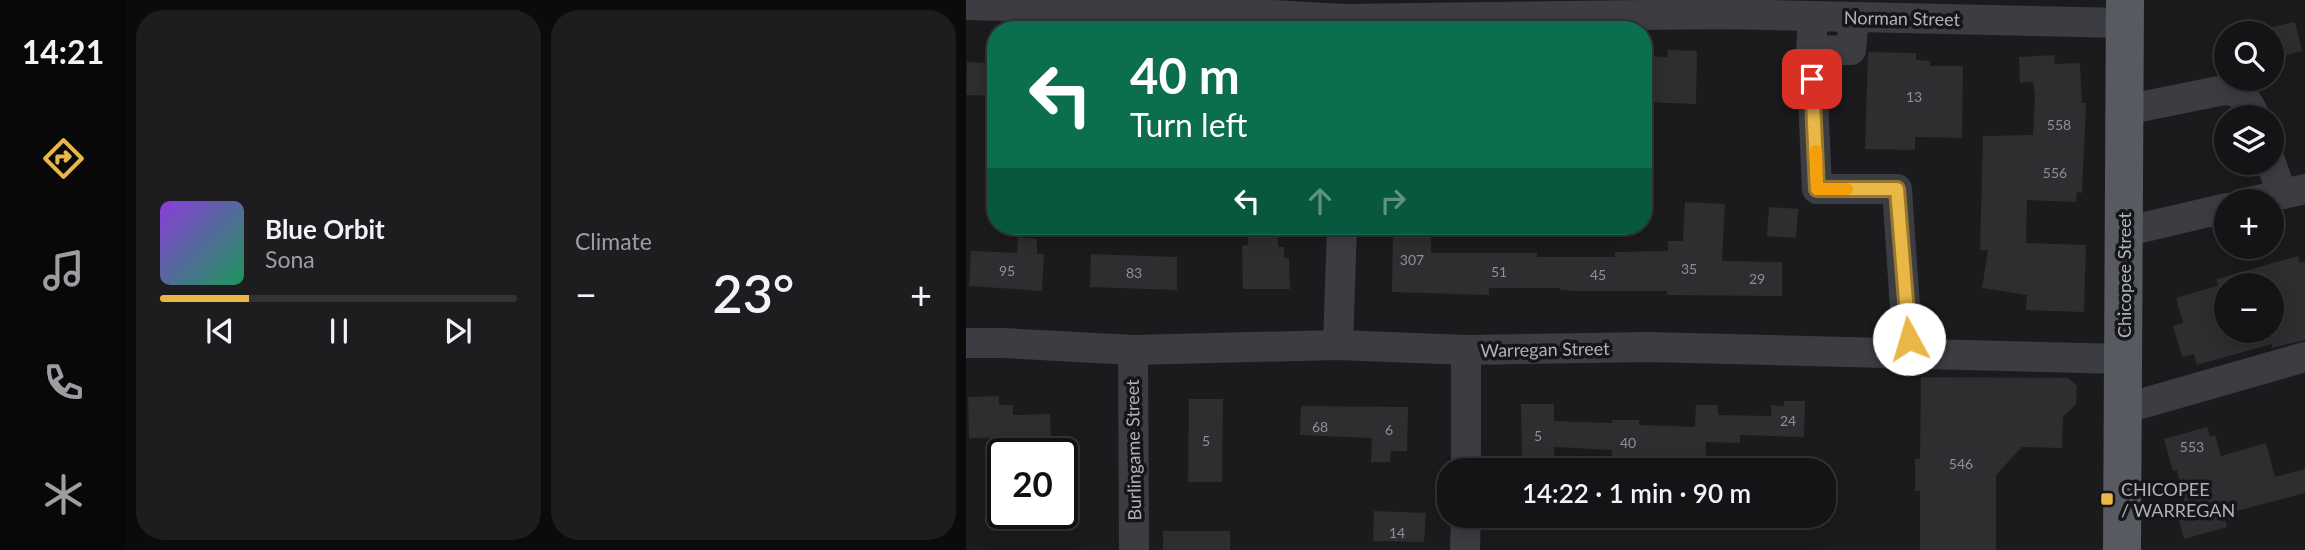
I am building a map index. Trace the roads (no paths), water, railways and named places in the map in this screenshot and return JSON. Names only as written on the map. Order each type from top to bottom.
[{"type":"main road","name":"Chicopee Street","points":[[2122,550],[2125,12]]},
{"type":"street","name":"Norman Street","points":[[966,5],[1345,16],[1721,14],[1854,17],[2125,12]]},
{"type":"street","points":[[1812,16],[1817,189],[1897,189],[1906,323],[1911,354]]},
{"type":"street","points":[[1811,51],[1851,50],[1854,17]]},
{"type":"street","points":[[2125,110],[2224,90],[2234,91],[2245,97],[2249,105]]},
{"type":"street","points":[[2280,175],[2293,191]]},
{"type":"street","points":[[2124,232],[2214,211]]},
{"type":"street","points":[[1338,345],[1342,235]]},
{"type":"street","name":"Warregan Street","points":[[966,343],[1132,349],[1338,345],[1466,350],[1648,347],[2123,359]]},
{"type":"street","name":"Burlingame Street","points":[[1132,349],[1134,550]]},
{"type":"street","points":[[1466,350],[1466,458]]},
{"type":"street","points":[[2123,408],[2305,357]]},
{"type":"street","points":[[1465,550],[1466,528]]},
{"type":"place","name":"CHICOPEE / WARREGAN","points":[[2107,499]]}]
